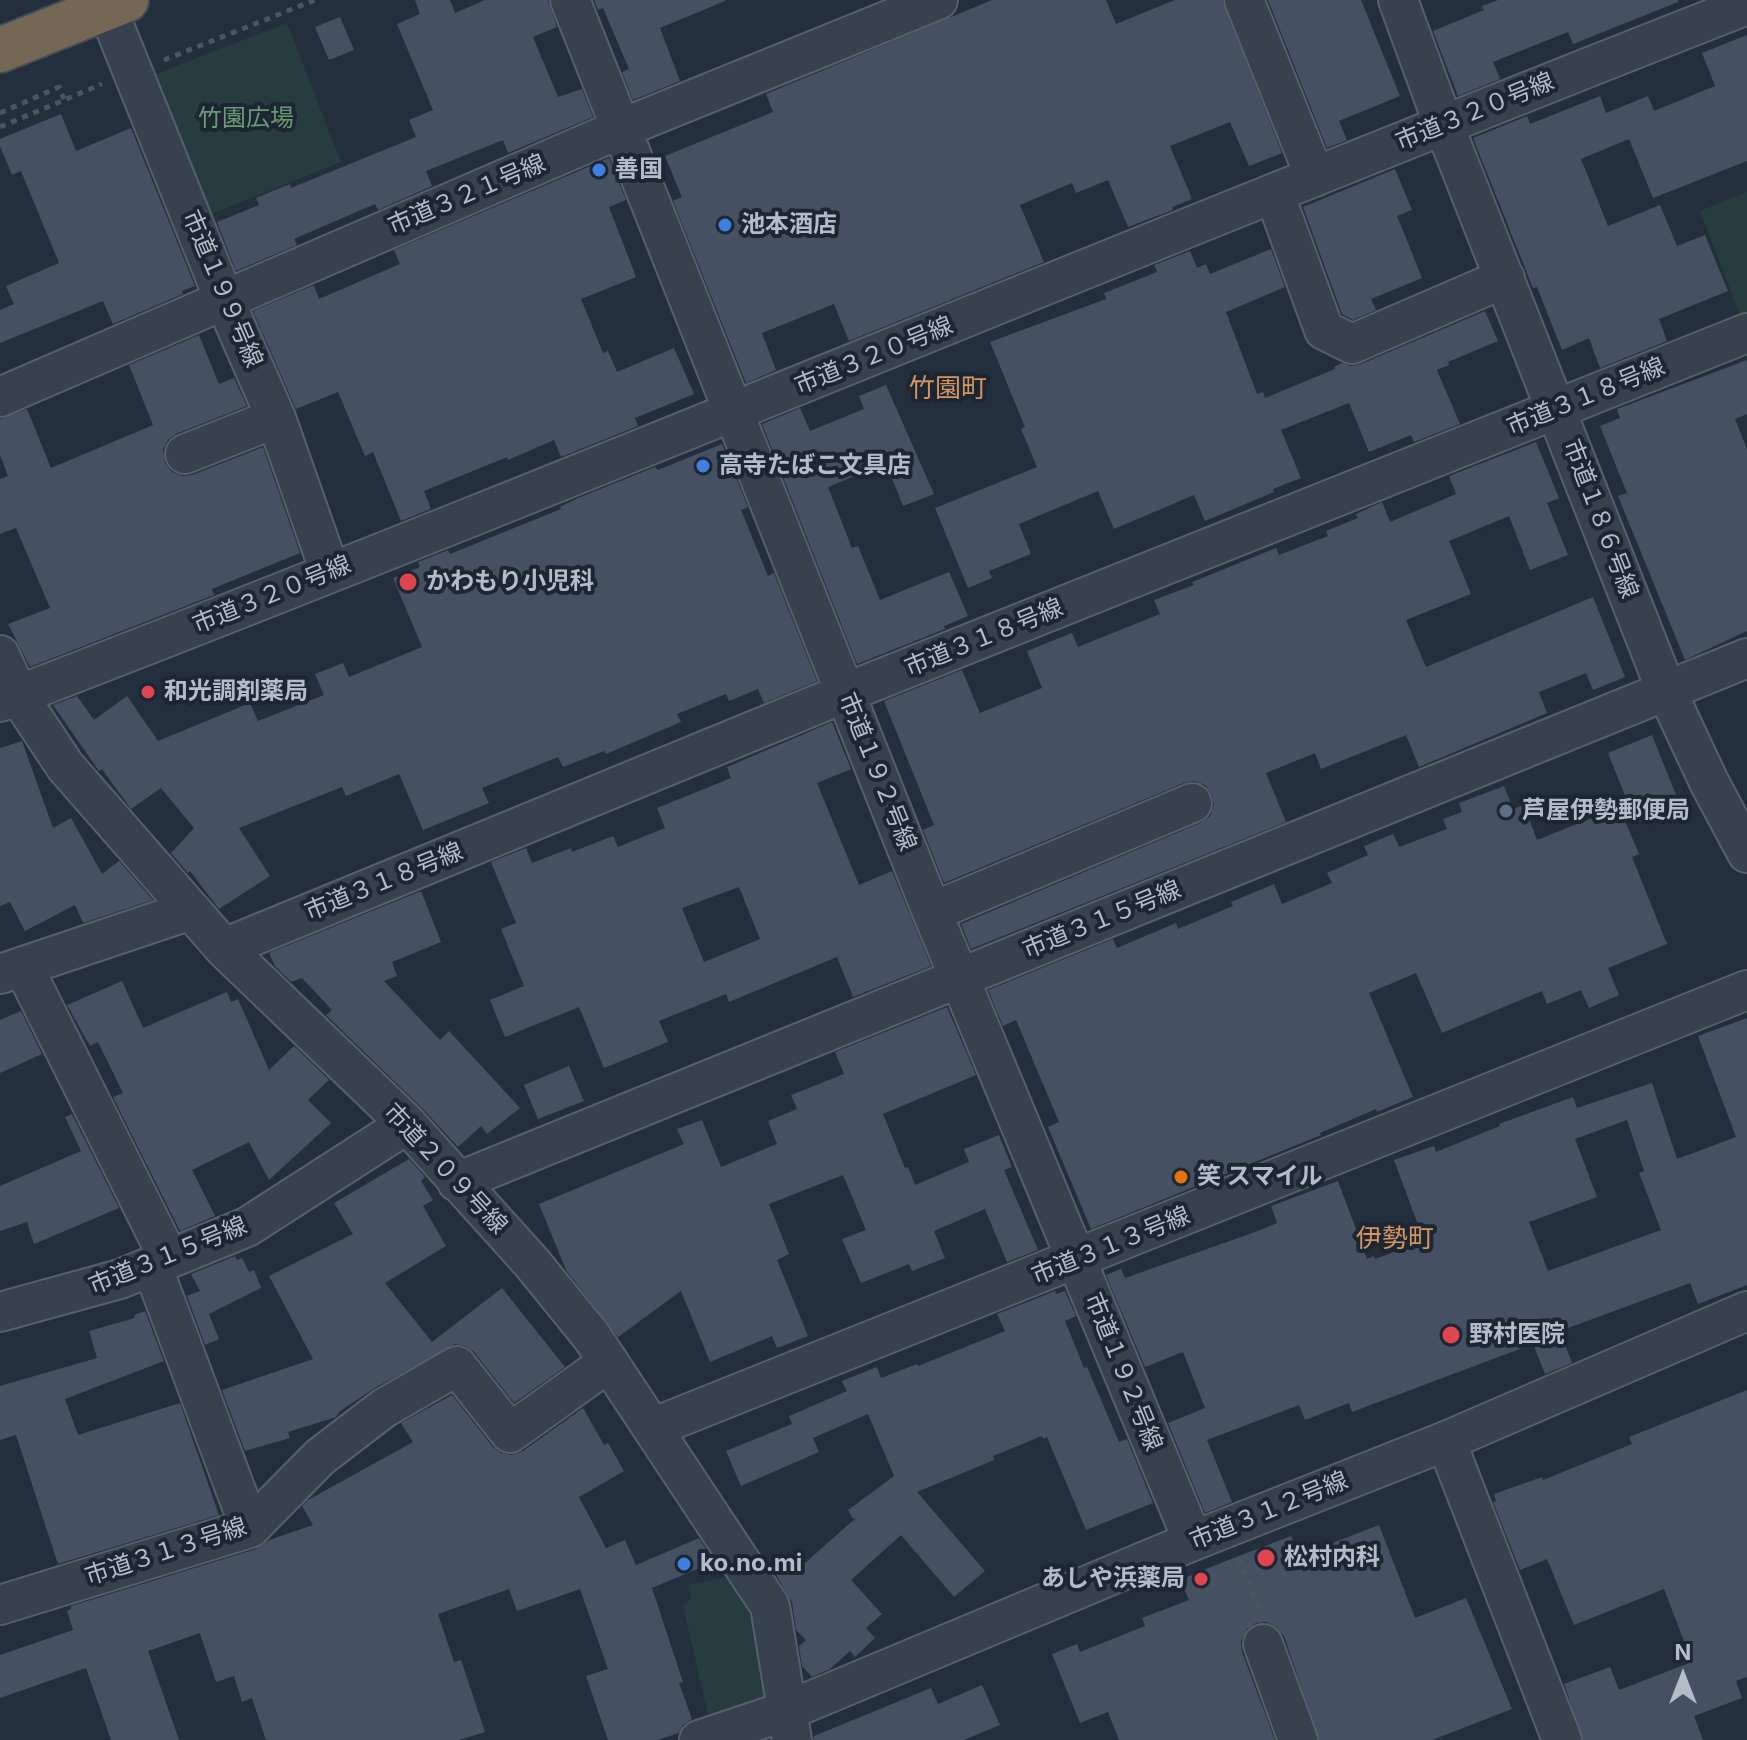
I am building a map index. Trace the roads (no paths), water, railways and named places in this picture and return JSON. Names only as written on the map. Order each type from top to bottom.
[{"type":"highway","points":[[0,21],[54,0]]},
{"type":"highway","points":[[0,50],[117,4]]},
{"type":"street","name":"市道１９２号線","points":[[570,0],[959,978],[1077,1259],[1210,1534]]},
{"type":"street","name":"市道３２１号線","points":[[1,394],[620,129],[938,0]]},
{"type":"street","points":[[1244,0],[1315,177]]},
{"type":"street","name":"市道１８６号線","points":[[1398,0],[1443,123],[1666,690],[1709,782],[1747,853]]},
{"type":"street","name":"市道１９９号線","points":[[117,4],[224,299],[276,418],[330,572]]},
{"type":"street","name":"市道３２０号線","points":[[9,699],[736,412],[1443,123],[1747,5]]},
{"type":"street","points":[[1274,193],[1324,330],[1352,344],[1505,278]]},
{"type":"street","name":"市道３１８号線","points":[[224,948],[845,693],[1747,333]]},
{"type":"street","points":[[185,454],[276,418]]},
{"type":"street","name":"市道２０９号線","points":[[0,655],[9,699],[65,766],[224,948],[407,1124],[532,1263],[592,1337],[770,1606],[790,1725]]},
{"type":"street","name":"市道３１５号線","points":[[457,1182],[1747,658]]},
{"type":"street","points":[[932,912],[1192,803]]},
{"type":"street","points":[[191,910],[11,970],[160,1262],[250,1528]]},
{"type":"street","name":"市道３１３号線","points":[[652,1428],[1747,990]]},
{"type":"street","name":"市道３１５号線","points":[[0,1312],[120,1279],[247,1227],[407,1124]]},
{"type":"street","name":"市道３１２号線","points":[[699,1740],[790,1725],[1210,1534],[1446,1441],[1747,1311]]},
{"type":"street","name":"市道３１３号線","points":[[0,1605],[250,1528],[320,1457],[384,1408],[457,1366],[510,1433],[609,1362]]},
{"type":"street","points":[[1446,1441],[1562,1740]]},
{"type":"street","points":[[1263,1644],[1298,1740]]},
{"type":"place","name":"善国","points":[[599,170]]},
{"type":"place","name":"池本酒店","points":[[725,225]]},
{"type":"place","name":"高寺たばこ文具店","points":[[703,466]]},
{"type":"place","name":"かわもり小児科","points":[[408,582]]},
{"type":"place","name":"和光調剤薬局","points":[[148,692]]},
{"type":"place","name":"芦屋伊勢郵便局","points":[[1506,811]]},
{"type":"place","name":"笑 スマイル","points":[[1181,1177]]},
{"type":"place","name":"野村医院","points":[[1451,1335]]},
{"type":"place","name":"松村内科","points":[[1266,1558]]},
{"type":"place","name":"ko.no.mi","points":[[684,1564]]},
{"type":"place","name":"あしや浜薬局","points":[[1201,1579]]},
{"type":"district","name":"竹園町","points":[[948,389]]},
{"type":"district","name":"伊勢町","points":[[1395,1239]]},
{"type":"park label","name":"竹園広場","points":[[246,119]]}]
